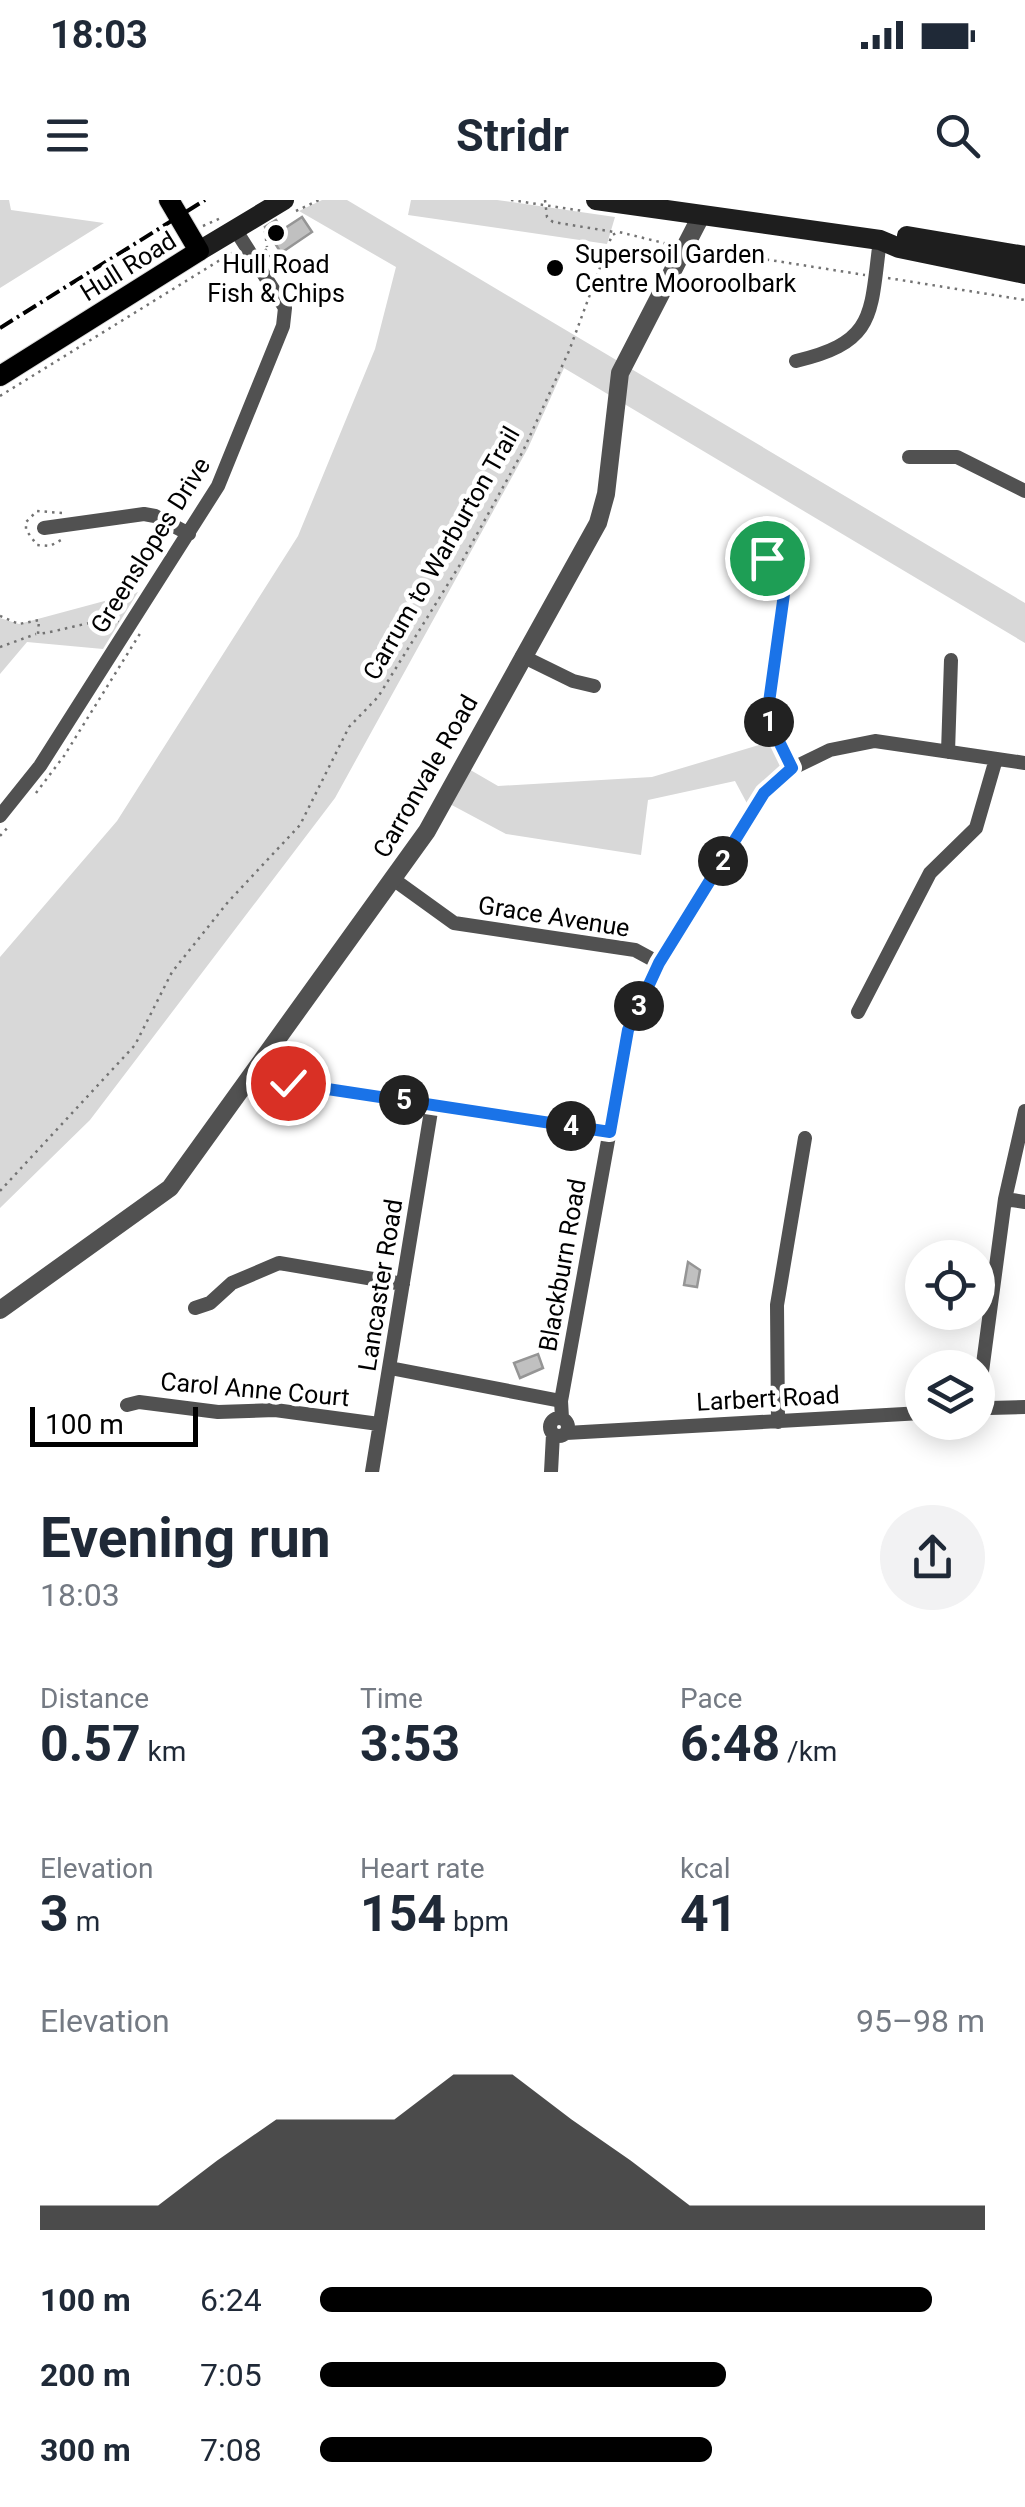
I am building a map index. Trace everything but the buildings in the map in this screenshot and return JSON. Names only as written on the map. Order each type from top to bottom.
[{"type":"main road","points":[[169,200],[199,251]]},
{"type":"main road","name":"Hull Road","points":[[0,376],[284,200]]},
{"type":"main road","points":[[596,200],[880,240],[898,248],[1025,274]]},
{"type":"main road","points":[[880,240],[902,235],[1025,255]]},
{"type":"street","name":"Carronvale Road","points":[[0,1310],[170,1188],[427,830],[598,523],[606,494],[620,373],[701,216]]},
{"type":"street","name":"Greenslopes Drive","points":[[0,816],[40,766],[218,486],[285,318],[285,308],[239,227]]},
{"type":"street","points":[[796,362],[846,344],[864,326],[872,306],[880,240]]},
{"type":"street","points":[[909,457],[957,457],[1025,491]]},
{"type":"street","points":[[44,528],[144,514],[189,534]]},
{"type":"street","points":[[767,558],[784,594],[767,717],[792,768]]},
{"type":"street","points":[[522,656],[574,682],[594,686]]},
{"type":"street","points":[[948,752],[951,660]]},
{"type":"street","name":"Blackburn Road","points":[[551,1470],[628,1030],[659,963],[764,793],[792,768],[830,750],[876,741],[1025,763]]},
{"type":"street","points":[[858,1012],[930,873],[976,828],[996,759]]},
{"type":"street","name":"Grace Avenue","points":[[393,879],[454,924],[635,950],[659,963]]},
{"type":"street","points":[[258,1064],[288,1083],[610,1132]]},
{"type":"street","name":"Lancaster Road","points":[[372,1472],[432,1105]]},
{"type":"street","points":[[984,1350],[1004,1199],[1025,1111]]},
{"type":"street","points":[[778,1422],[778,1305],[805,1138]]},
{"type":"street","points":[[1004,1199],[1025,1202]]},
{"type":"street","points":[[195,1308],[210,1304],[244,1276],[279,1263],[403,1284]]},
{"type":"street","points":[[390,1368],[561,1400]]},
{"type":"street","name":"Carol Anne Court","points":[[127,1405],[140,1402],[218,1412],[276,1410],[379,1424]]},
{"type":"street","points":[[995,1411],[1025,1407]]},
{"type":"street","name":"Larbert Road","points":[[560,1427],[778,1422],[905,1414]]},
{"type":"path","points":[[545,200],[546,217],[553,222],[1025,300]]},
{"type":"path","points":[[195,227],[265,230],[268,248]]},
{"type":"path","name":"Carrum to Warburton Trail","points":[[0,1191],[136,1046],[172,972],[228,902],[300,825],[349,727],[378,696],[460,563],[523,450],[569,351],[615,233]]},
{"type":"path","points":[[0,396],[232,252],[238,253]]},
{"type":"path","points":[[63,513],[36,511],[26,522],[28,536],[44,547],[70,535]]},
{"type":"path","points":[[0,616],[19,624],[38,620],[38,634]]},
{"type":"path","points":[[0,647],[38,634],[108,620],[128,625]]},
{"type":"shaded area","points":[[0,200],[9,200],[11,210],[104,223],[0,288]]},
{"type":"shaded area","points":[[322,200],[347,200],[1025,603],[1025,643],[564,368],[528,448],[335,798],[90,1120],[0,1208],[0,957],[117,821],[298,536],[375,349],[396,267],[299,211]]},
{"type":"shaded area","points":[[411,200],[497,200],[615,217],[607,244],[408,215]]},
{"type":"shaded area","points":[[138,592],[103,649],[27,642],[0,674],[0,618],[19,624]]},
{"type":"shaded area","points":[[776,740],[790,768],[750,809],[735,781],[648,800],[641,855],[506,834],[448,803],[467,768],[498,786],[652,777]]},
{"type":"railway","points":[[0,328],[205,200]]},
{"type":"place","name":"Hull Road Fish & Chips","points":[[276,233]]},
{"type":"place","name":"Supersoil Garden Centre Mooroolbark","points":[[555,268]]},
{"type":"route","points":[[288,1083],[610,1132],[628,1030],[659,963],[764,793],[792,768],[767,717],[784,594],[767,558]]}]
